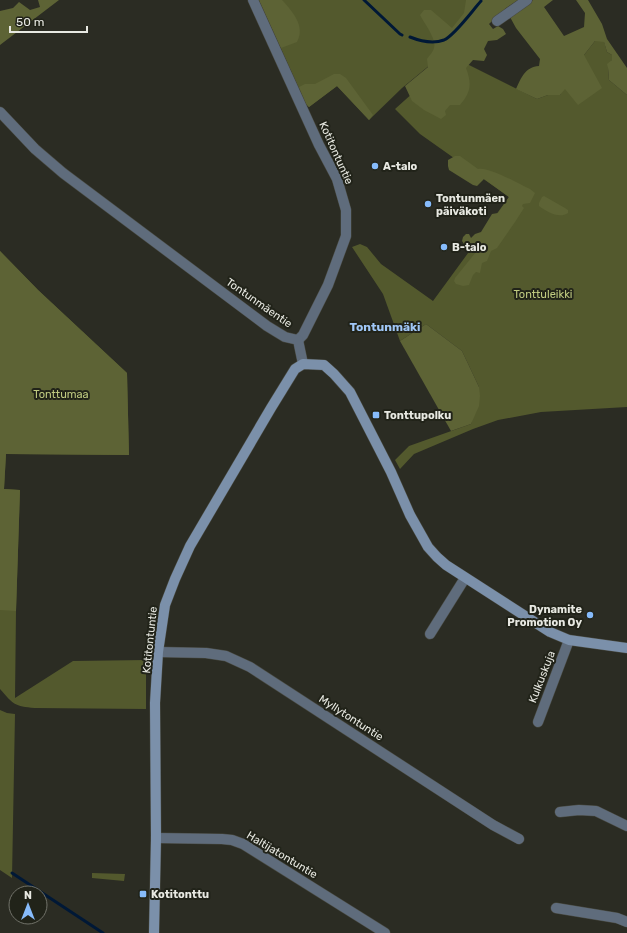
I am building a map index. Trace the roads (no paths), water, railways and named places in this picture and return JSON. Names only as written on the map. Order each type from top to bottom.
[{"type":"street","name":"Kotitontuntie","points":[[253,0],[319,145],[337,179],[346,210],[346,236],[328,285],[298,340]]},
{"type":"street","points":[[497,21],[526,0]]},
{"type":"street","name":"Tontunmäentie","points":[[0,112],[35,149],[63,174],[267,326],[285,337],[298,340],[304,364]]},
{"type":"street","name":"Kotitontuntie","points":[[154,933],[156,838],[155,703],[158,652],[165,604],[190,546],[290,376],[295,369],[304,364]]},
{"type":"street","points":[[304,364],[319,364],[328,368],[350,392],[389,468],[410,515],[428,547],[446,565],[550,632],[569,640],[627,648]]},
{"type":"street","points":[[430,634],[465,578]]},
{"type":"street","name":"Kulkuskuja","points":[[538,722],[569,640]]},
{"type":"street","name":"Myllytontuntie","points":[[158,652],[206,653],[226,656],[250,667],[493,825],[519,839]]},
{"type":"street","points":[[560,812],[578,810],[596,811],[627,826]]},
{"type":"street","name":"Haltijatontuntie","points":[[156,838],[222,839],[232,840],[244,844],[385,933]]},
{"type":"street","points":[[556,908],[617,918],[627,922]]},
{"type":"waterway","points":[[364,0],[402,35]]},
{"type":"waterway","points":[[410,37],[427,42],[444,40],[458,28],[481,1]]},
{"type":"waterway","points":[[12,873],[103,933]]},
{"type":"place","name":"A-talo","points":[[375,166]]},
{"type":"place","name":"Tontunmäen päiväkoti","points":[[428,204]]},
{"type":"place","name":"B-talo","points":[[444,247]]},
{"type":"place","name":"Tonttupolku","points":[[376,415]]},
{"type":"place","name":"Dynamite Promotion Oy","points":[[590,615]]},
{"type":"place","name":"Kotitonttu","points":[[143,894]]},
{"type":"district","name":"Tontunmäki","points":[[385,327]]},
{"type":"park label","name":"Tonttuleikki","points":[[543,294]]},
{"type":"park label","name":"Tonttumaa","points":[[61,394]]}]
